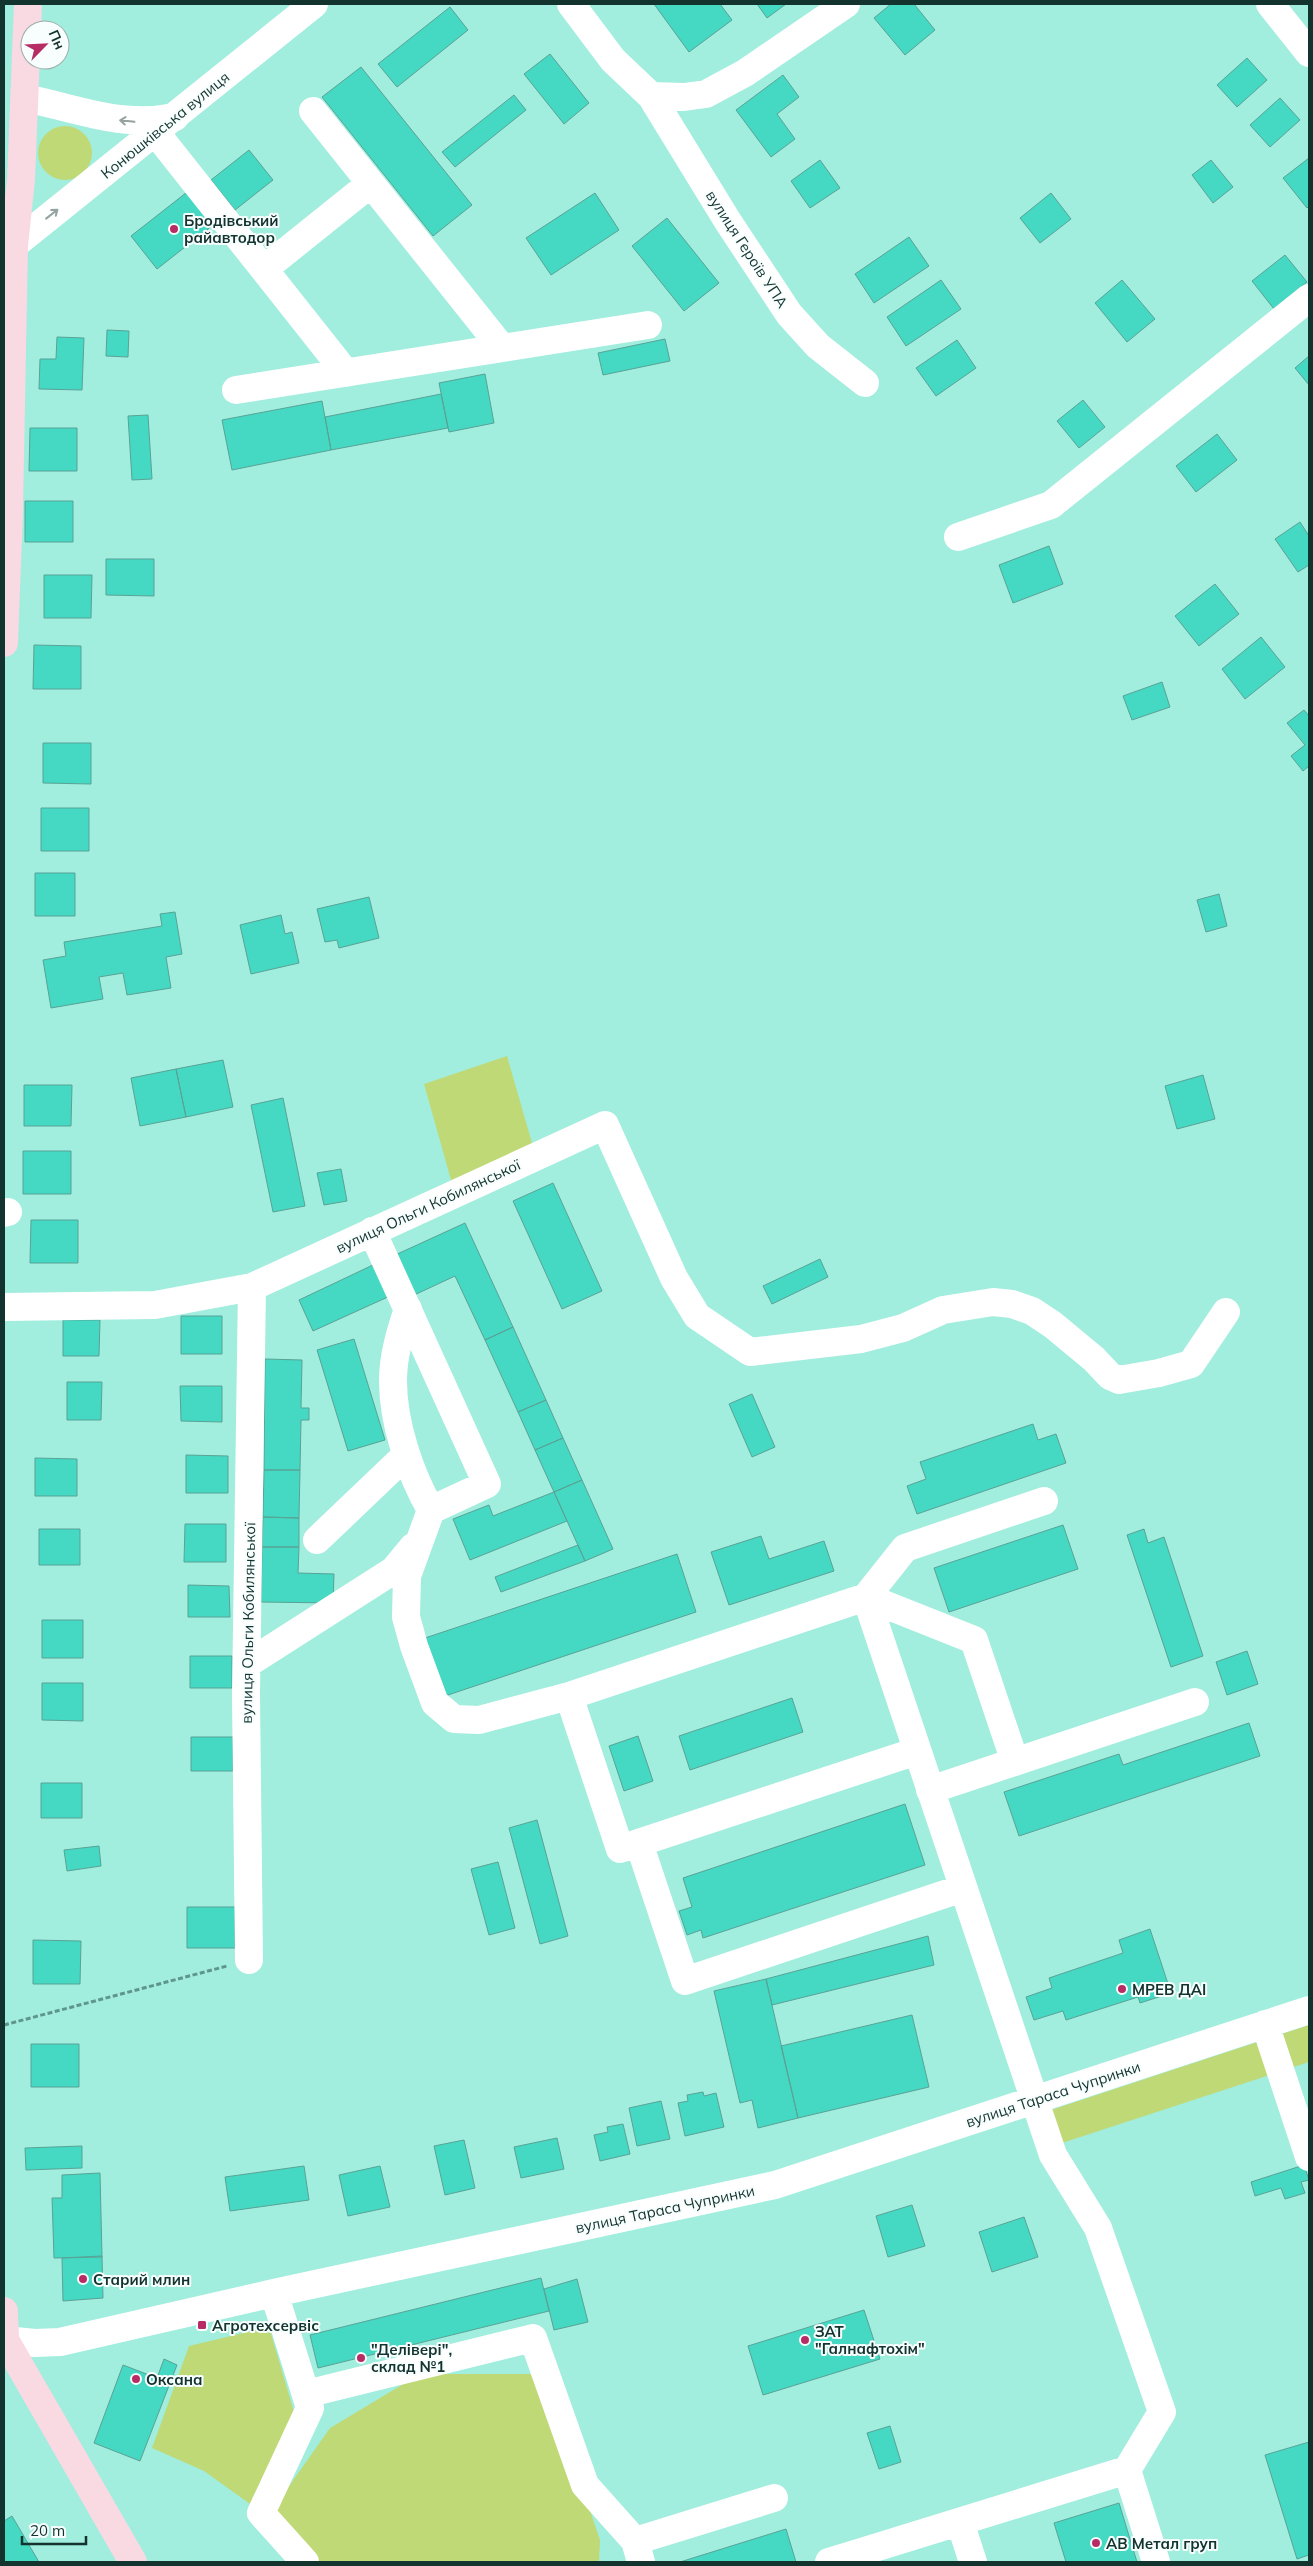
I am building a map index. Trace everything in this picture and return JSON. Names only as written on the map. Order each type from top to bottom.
[{"type":"main road","points":[[4,643],[9,511],[9,246],[25,98],[28,4]]},
{"type":"main road","points":[[4,2310],[4,2340],[133,2562]]},
{"type":"street","name":"Конюшківська вулиця","points":[[9,246],[165,125],[314,4]]},
{"type":"street","name":"вулиця Героїв УПА","points":[[572,4],[613,60],[650,96],[727,220],[789,314],[818,346],[865,383]]},
{"type":"street","points":[[650,96],[684,97],[706,94],[745,73],[846,4]]},
{"type":"street","points":[[1270,4],[1309,54]]},
{"type":"street","points":[[25,98],[118,120],[154,121],[165,125],[264,269],[346,373]]},
{"type":"street","points":[[313,111],[502,348]]},
{"type":"street","points":[[264,269],[370,184]]},
{"type":"street","points":[[958,537],[1052,505],[1309,298]]},
{"type":"street","points":[[236,390],[648,325]]},
{"type":"street","name":"вулиця Ольги Кобилянської","points":[[4,1307],[155,1305],[252,1287],[604,1125],[674,1278],[697,1316],[750,1352],[861,1339],[903,1328],[943,1310],[993,1302],[1012,1304],[1032,1311],[1053,1325],[1094,1359],[1110,1376],[1118,1380],[1191,1364],[1226,1312]]},
{"type":"street","points":[[372,1232],[487,1484],[431,1510],[418,1540],[406,1576],[406,1617],[414,1646],[435,1703],[454,1719],[479,1720],[569,1696],[866,1597],[905,1548],[1044,1501]]},
{"type":"street","name":"вулиця Ольги Кобилянської","points":[[249,1960],[247,1664],[252,1287]]},
{"type":"street","points":[[408,1309],[398,1339],[393,1382],[406,1454],[421,1493],[431,1510]]},
{"type":"street","points":[[317,1540],[406,1454]]},
{"type":"street","points":[[247,1664],[394,1570],[418,1540]]},
{"type":"street","points":[[829,2562],[1127,2470],[1162,2412],[1098,2228],[1053,2155],[866,1597]]},
{"type":"street","points":[[866,1597],[974,1640],[1015,1762]]},
{"type":"street","points":[[569,1696],[620,1849],[917,1751]]},
{"type":"street","points":[[930,1790],[1195,1702]]},
{"type":"street","points":[[640,1843],[685,1980],[963,1888]]},
{"type":"street","name":"вулиця Тараса Чупринки","points":[[4,2340],[35,2343],[60,2342],[274,2293],[775,2186],[1309,2010]]},
{"type":"street","points":[[1265,2024],[1309,2157]]},
{"type":"street","points":[[274,2293],[310,2408],[261,2513],[306,2562]]},
{"type":"street","points":[[306,2394],[533,2338],[585,2485],[638,2552],[774,2498]]},
{"type":"street","points":[[1127,2470],[1156,2562]]},
{"type":"street","points":[[960,2522],[973,2562]]},
{"type":"path","points":[[4,2025],[249,1960]]},
{"type":"green space","points":[[60,126],[70,126],[80,130],[88,138],[92,153],[88,168],[80,176],[70,180],[60,180],[50,176],[42,168],[38,158],[38,148],[42,138],[50,130]]},
{"type":"green space","points":[[507,1056],[534,1150],[453,1187],[424,1084]]},
{"type":"green space","points":[[1309,2025],[1309,2062],[1062,2143],[1051,2110]]},
{"type":"green space","points":[[269,2327],[297,2422],[257,2509],[204,2471],[152,2448],[189,2346]]},
{"type":"green space","points":[[420,2374],[544,2374],[600,2540],[599,2562],[315,2562],[270,2513],[330,2428]]},
{"type":"building","points":[[654,4],[720,4],[732,20],[689,52]]},
{"type":"building","points":[[757,4],[786,4],[767,18]]},
{"type":"building","points":[[891,4],[914,4],[935,30],[905,55],[874,18]]},
{"type":"building","points":[[450,7],[468,30],[397,87],[378,64]]},
{"type":"building","points":[[550,54],[589,103],[564,124],[524,74]]},
{"type":"building","points":[[1247,58],[1267,80],[1237,107],[1217,85]]},
{"type":"building","points":[[361,67],[472,205],[433,236],[322,97]]},
{"type":"building","points":[[783,75],[799,97],[777,114],[795,139],[771,157],[736,110]]},
{"type":"building","points":[[514,95],[526,110],[455,167],[442,152]]},
{"type":"building","points":[[1280,98],[1300,120],[1270,147],[1250,125]]},
{"type":"building","points":[[249,150],[273,180],[235,210],[211,180]]},
{"type":"building","points":[[1309,158],[1309,206],[1307,208],[1283,178]]},
{"type":"building","points":[[820,160],[840,188],[810,208],[791,181]]},
{"type":"building","points":[[1211,160],[1233,187],[1213,203],[1192,175]]},
{"type":"building","name":"Бродівський райавтодор","points":[[191,189],[217,222],[157,269],[131,236]]},
{"type":"building","points":[[595,193],[619,230],[551,275],[526,238]]},
{"type":"building","points":[[1051,193],[1071,219],[1040,243],[1020,218]]},
{"type":"building","points":[[667,218],[719,283],[684,311],[632,246]]},
{"type":"building","points":[[909,237],[929,266],[874,303],[855,274]]},
{"type":"building","points":[[1285,255],[1307,282],[1274,309],[1252,281]]},
{"type":"building","points":[[941,280],[961,309],[906,346],[887,317]]},
{"type":"building","points":[[1122,280],[1155,319],[1127,342],[1095,303]]},
{"type":"building","points":[[107,330],[129,331],[128,357],[106,356]]},
{"type":"building","points":[[57,337],[84,338],[82,390],[39,389],[40,359],[56,359]]},
{"type":"building","points":[[665,339],[670,361],[603,375],[598,353]]},
{"type":"building","points":[[957,340],[976,368],[936,396],[916,368]]},
{"type":"building","points":[[1309,356],[1309,385],[1295,368]]},
{"type":"building","points":[[485,374],[494,423],[449,432],[439,383]]},
{"type":"building","points":[[441,394],[448,428],[331,450],[325,417]]},
{"type":"building","points":[[1083,400],[1105,427],[1079,448],[1057,421]]},
{"type":"building","points":[[322,401],[331,450],[232,470],[222,420]]},
{"type":"building","points":[[148,415],[152,479],[132,480],[128,416]]},
{"type":"building","points":[[30,428],[77,428],[77,471],[29,471]]},
{"type":"building","points":[[1217,434],[1237,460],[1196,492],[1176,466]]},
{"type":"building","points":[[25,501],[73,501],[73,542],[25,542]]},
{"type":"building","points":[[1300,522],[1309,536],[1309,565],[1298,572],[1275,539]]},
{"type":"building","points":[[1049,546],[1063,584],[1013,603],[999,565]]},
{"type":"building","points":[[106,559],[154,559],[154,596],[106,595]]},
{"type":"building","points":[[44,575],[92,575],[91,618],[44,618]]},
{"type":"building","points":[[1215,584],[1239,614],[1199,646],[1175,616]]},
{"type":"building","points":[[1261,637],[1285,667],[1245,699],[1222,669]]},
{"type":"building","points":[[34,645],[81,646],[81,689],[33,689]]},
{"type":"building","points":[[1162,682],[1170,707],[1132,720],[1123,696]]},
{"type":"building","points":[[1304,710],[1309,716],[1309,766],[1303,771],[1291,756],[1305,745],[1287,723]]},
{"type":"building","points":[[43,743],[91,743],[91,784],[43,783]]},
{"type":"building","points":[[41,808],[89,808],[89,851],[41,851]]},
{"type":"building","points":[[35,873],[75,873],[75,916],[35,916]]},
{"type":"building","points":[[1219,894],[1227,926],[1206,932],[1197,900]]},
{"type":"building","points":[[369,897],[379,938],[339,948],[337,940],[325,942],[317,909]]},
{"type":"building","points":[[175,912],[182,954],[166,957],[171,988],[127,995],[123,973],[99,977],[103,999],[51,1008],[43,960],[66,956],[64,942],[162,926],[160,914]]},
{"type":"building","points":[[281,915],[285,934],[292,932],[299,963],[251,974],[240,925]]},
{"type":"building","points":[[223,1060],[233,1107],[186,1117],[176,1069]]},
{"type":"building","points":[[176,1069],[186,1117],[140,1126],[131,1078]]},
{"type":"building","points":[[1203,1075],[1215,1119],[1177,1129],[1165,1086]]},
{"type":"building","points":[[24,1085],[72,1085],[71,1126],[24,1126]]},
{"type":"building","points":[[283,1098],[305,1206],[273,1212],[251,1105]]},
{"type":"building","points":[[23,1151],[71,1151],[71,1194],[23,1194]]},
{"type":"building","points":[[341,1169],[347,1201],[324,1205],[317,1173]]},
{"type":"building","points":[[553,1183],[602,1291],[562,1309],[513,1201]]},
{"type":"building","points":[[31,1220],[78,1220],[78,1263],[30,1263]]},
{"type":"building","points":[[465,1223],[513,1327],[485,1340],[455,1276],[412,1296],[393,1256]]},
{"type":"building","points":[[820,1259],[828,1277],[772,1304],[763,1286]]},
{"type":"building","points":[[375,1264],[390,1296],[313,1331],[299,1300]]},
{"type":"building","points":[[181,1316],[222,1316],[222,1354],[181,1354]]},
{"type":"building","points":[[63,1320],[100,1320],[99,1356],[63,1356]]},
{"type":"building","points":[[513,1327],[546,1400],[518,1412],[485,1340]]},
{"type":"building","points":[[354,1339],[385,1440],[348,1451],[317,1350]]},
{"type":"building","points":[[265,1359],[302,1360],[301,1408],[309,1408],[309,1420],[301,1420],[300,1470],[264,1470]]},
{"type":"building","points":[[67,1382],[102,1382],[101,1420],[67,1420]]},
{"type":"building","points":[[180,1386],[222,1386],[222,1422],[181,1421]]},
{"type":"building","points":[[752,1394],[775,1447],[752,1457],[729,1404]]},
{"type":"building","points":[[546,1400],[563,1438],[535,1450],[518,1412]]},
{"type":"building","points":[[1033,1424],[1038,1440],[1056,1434],[1066,1463],[917,1514],[907,1486],[926,1479],[920,1462]]},
{"type":"building","points":[[563,1438],[582,1480],[554,1492],[535,1450]]},
{"type":"building","points":[[186,1455],[228,1456],[228,1493],[186,1493]]},
{"type":"building","points":[[35,1458],[77,1459],[77,1496],[35,1496]]},
{"type":"building","points":[[264,1470],[300,1470],[299,1518],[263,1517]]},
{"type":"building","points":[[582,1480],[613,1549],[585,1561],[554,1492]]},
{"type":"building","points":[[554,1492],[567,1521],[470,1560],[453,1519],[489,1505],[493,1516]]},
{"type":"building","points":[[263,1517],[299,1518],[299,1547],[262,1547]]},
{"type":"building","points":[[185,1524],[226,1524],[226,1562],[184,1562]]},
{"type":"building","points":[[1063,1525],[1078,1569],[949,1612],[934,1568]]},
{"type":"building","points":[[39,1529],[80,1529],[80,1565],[39,1565]]},
{"type":"building","points":[[1144,1529],[1148,1543],[1164,1537],[1203,1656],[1171,1667],[1127,1535]]},
{"type":"building","points":[[761,1536],[769,1559],[824,1541],[834,1571],[729,1605],[711,1552]]},
{"type":"building","points":[[578,1545],[585,1561],[501,1592],[495,1577]]},
{"type":"building","points":[[262,1547],[299,1547],[298,1573],[334,1574],[333,1603],[261,1602]]},
{"type":"building","points":[[677,1554],[696,1612],[442,1697],[422,1639]]},
{"type":"building","points":[[188,1585],[229,1586],[230,1617],[188,1617]]},
{"type":"building","points":[[42,1620],[83,1620],[83,1658],[42,1658]]},
{"type":"building","points":[[1247,1651],[1258,1684],[1227,1695],[1216,1662]]},
{"type":"building","points":[[190,1656],[232,1656],[232,1688],[190,1688]]},
{"type":"building","points":[[42,1683],[83,1683],[83,1721],[42,1720]]},
{"type":"building","points":[[792,1698],[803,1732],[690,1770],[679,1736]]},
{"type":"building","points":[[1249,1723],[1260,1756],[1019,1836],[1004,1792],[1119,1754],[1123,1765]]},
{"type":"building","points":[[638,1736],[653,1781],[624,1791],[609,1746]]},
{"type":"building","points":[[191,1737],[233,1737],[233,1771],[191,1771]]},
{"type":"building","points":[[41,1783],[82,1783],[82,1818],[41,1818]]},
{"type":"building","points":[[905,1804],[925,1865],[703,1938],[701,1930],[687,1935],[679,1911],[692,1907],[683,1878]]},
{"type":"building","points":[[537,1820],[568,1936],[540,1944],[509,1828]]},
{"type":"building","points":[[99,1846],[101,1866],[67,1871],[64,1850]]},
{"type":"building","points":[[498,1862],[515,1928],[489,1935],[471,1869]]},
{"type":"building","points":[[187,1907],[235,1907],[235,1948],[187,1948]]},
{"type":"building","points":[[1150,1929],[1171,1993],[1140,2003],[1138,1997],[1066,2020],[1063,2011],[1034,2020],[1026,1997],[1052,1988],[1049,1978],[1123,1953],[1119,1940]]},
{"type":"building","points":[[928,1936],[934,1965],[772,2005],[766,1979]]},
{"type":"building","points":[[33,1940],[81,1941],[80,1984],[33,1984]]},
{"type":"building","points":[[766,1979],[798,2118],[758,2128],[752,2100],[740,2103],[714,1991]]},
{"type":"building","points":[[912,2015],[929,2087],[798,2118],[781,2046]]},
{"type":"building","points":[[31,2044],[79,2044],[79,2087],[31,2087]]},
{"type":"building","points":[[703,2092],[704,2096],[716,2093],[724,2127],[685,2136],[678,2103],[688,2101],[687,2095]]},
{"type":"building","points":[[661,2101],[670,2139],[637,2146],[629,2108]]},
{"type":"building","points":[[623,2124],[630,2154],[600,2161],[594,2135],[608,2132],[607,2127]]},
{"type":"building","points":[[557,2138],[564,2169],[521,2178],[514,2147]]},
{"type":"building","points":[[464,2140],[475,2188],[445,2195],[434,2146]]},
{"type":"building","points":[[82,2146],[82,2168],[26,2170],[25,2148]]},
{"type":"building","points":[[1304,2165],[1309,2180],[1301,2182],[1305,2193],[1285,2199],[1281,2188],[1255,2196],[1251,2182]]},
{"type":"building","points":[[304,2166],[309,2200],[230,2211],[225,2177]]},
{"type":"building","points":[[380,2166],[390,2207],[348,2216],[339,2175]]},
{"type":"building","points":[[100,2173],[102,2257],[54,2258],[52,2198],[62,2198],[62,2175]]},
{"type":"building","points":[[912,2205],[925,2246],[888,2257],[876,2216]]},
{"type":"building","points":[[1024,2217],[1038,2257],[992,2272],[979,2232]]},
{"type":"building","points":[[102,2256],[103,2298],[63,2301],[62,2258]]},
{"type":"building","points":[[541,2278],[549,2311],[318,2368],[310,2335]]},
{"type":"building","points":[[577,2279],[588,2322],[554,2330],[544,2289]]},
{"type":"building","points":[[864,2310],[880,2359],[763,2395],[748,2346]]},
{"type":"building","points":[[164,2359],[177,2365],[170,2383],[157,2378]]},
{"type":"building","points":[[123,2365],[170,2383],[140,2461],[94,2443]]},
{"type":"building","points":[[890,2426],[901,2462],[879,2469],[867,2433]]},
{"type":"building","points":[[1309,2442],[1309,2555],[1297,2559],[1265,2455]]},
{"type":"building","name":"АВ Метал груп","points":[[1119,2503],[1137,2562],[1066,2562],[1054,2523]]},
{"type":"building","points":[[12,2516],[39,2562],[4,2562],[4,2521]]},
{"type":"building","points":[[786,2529],[796,2562],[680,2562]]},
{"type":"place","name":"Бродівський райавтодор","points":[[174,229]]},
{"type":"place","name":"МРЕВ ДАІ","points":[[1122,1989]]},
{"type":"place","name":"Старий млин","points":[[83,2279]]},
{"type":"place","name":"Агротехсервіс","points":[[202,2325]]},
{"type":"place","name":"ЗАТ \"Галнафтохім\"","points":[[805,2340]]},
{"type":"place","name":"\"Делівері\", склад №1","points":[[361,2358]]},
{"type":"place","name":"Оксана","points":[[136,2379]]},
{"type":"place","name":"АВ Метал груп","points":[[1096,2543]]}]
